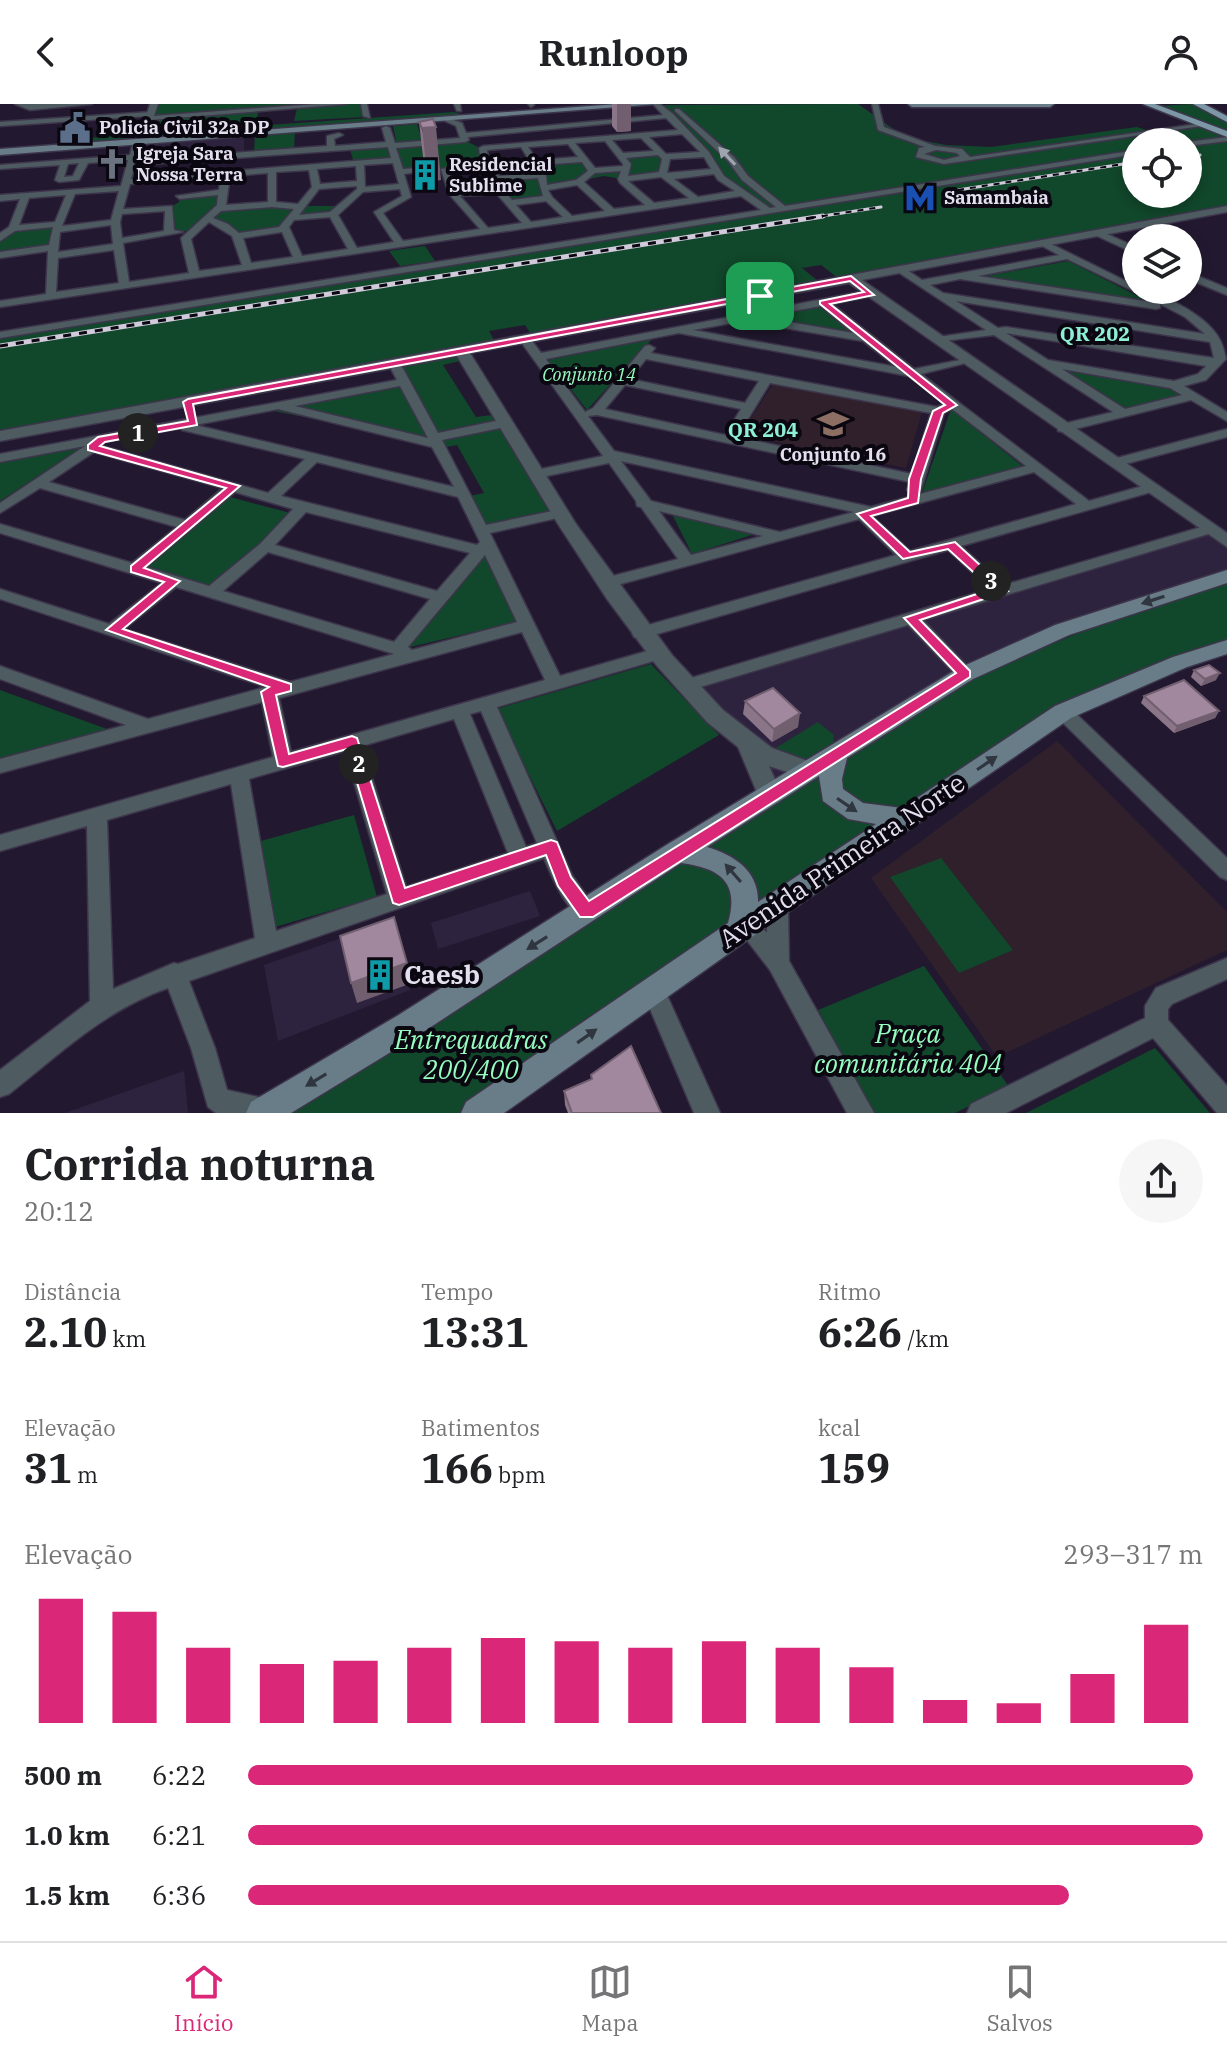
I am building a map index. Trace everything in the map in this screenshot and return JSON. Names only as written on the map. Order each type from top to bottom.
[{"type":"main road","points":[[526,107],[540,104]]},
{"type":"main road","points":[[0,152],[65,143],[149,121],[453,114],[526,107],[654,104]]},
{"type":"main road","points":[[912,104],[1050,104]]},
{"type":"main road","points":[[1149,104],[1172,104]]},
{"type":"main road","points":[[1149,104],[1227,136]]},
{"type":"main road","points":[[1197,104],[1227,119]]},
{"type":"main road","points":[[0,143],[137,142],[335,131],[388,126],[453,114]]},
{"type":"main road","points":[[264,1112],[965,674],[1062,630],[1227,576]]},
{"type":"main road","name":"Avenida Primeira Norte","points":[[477,1113],[743,928],[1063,712],[1180,662],[1227,647]]},
{"type":"main road","points":[[837,753],[830,779],[832,794],[857,812],[905,818]]},
{"type":"main road","points":[[677,852],[715,858],[738,875],[748,908],[743,928]]},
{"type":"street","points":[[18,104],[30,108],[89,104]]},
{"type":"street","points":[[0,124],[106,117],[149,121],[344,104]]},
{"type":"street","points":[[364,104],[367,116]]},
{"type":"street","points":[[654,104],[670,116],[706,154],[715,171],[768,211]]},
{"type":"street","points":[[670,104],[731,159],[745,178],[783,209]]},
{"type":"street","points":[[875,104],[881,128],[961,156]]},
{"type":"street","points":[[242,154],[465,140],[453,114]]},
{"type":"street","points":[[451,142],[446,127],[453,114]]},
{"type":"street","points":[[464,135],[670,116]]},
{"type":"street","points":[[604,122],[617,137]]},
{"type":"street","points":[[935,148],[921,155],[916,165],[1200,123]]},
{"type":"street","points":[[388,126],[407,198],[378,212],[400,244]]},
{"type":"street","points":[[870,128],[921,155],[944,163],[966,177]]},
{"type":"street","points":[[331,148],[335,131],[344,137],[346,146]]},
{"type":"street","points":[[529,225],[499,191],[497,179],[485,165],[483,148],[685,132]]},
{"type":"street","points":[[0,167],[85,160],[204,157],[202,161],[236,160],[242,154],[247,134]]},
{"type":"street","points":[[643,135],[667,164],[665,176]]},
{"type":"street","points":[[1202,141],[1227,136]]},
{"type":"street","points":[[191,158],[195,138]]},
{"type":"street","points":[[607,138],[627,168]]},
{"type":"street","points":[[570,141],[593,171]]},
{"type":"street","points":[[124,285],[116,217],[137,142]]},
{"type":"street","points":[[523,145],[542,175],[548,198],[571,219]]},
{"type":"street","points":[[621,156],[706,154]]},
{"type":"street","points":[[0,335],[1122,154]]},
{"type":"street","points":[[535,163],[584,159]]},
{"type":"street","points":[[65,162],[59,180],[76,178],[85,160]]},
{"type":"street","points":[[0,198],[184,177],[397,160]]},
{"type":"street","points":[[290,218],[333,214],[361,186],[360,163]]},
{"type":"street","points":[[485,165],[444,171],[453,194],[486,231]]},
{"type":"street","points":[[299,259],[285,229],[290,218],[316,187],[313,166]]},
{"type":"street","points":[[543,188],[579,182],[593,171],[627,168]]},
{"type":"street","points":[[622,179],[627,168]]},
{"type":"street","points":[[401,172],[432,169]]},
{"type":"street","points":[[272,170],[272,204]]},
{"type":"street","points":[[622,179],[715,171]]},
{"type":"street","points":[[220,208],[226,173]]},
{"type":"street","points":[[497,179],[542,175]]},
{"type":"street","points":[[665,176],[697,200]]},
{"type":"street","points":[[5,234],[169,208],[179,202],[184,177]]},
{"type":"street","points":[[622,179],[653,207]]},
{"type":"street","points":[[579,182],[613,213]]},
{"type":"street","points":[[316,187],[405,186]]},
{"type":"street","points":[[453,194],[499,191]]},
{"type":"street","points":[[51,296],[57,227],[72,192]]},
{"type":"street","points":[[180,196],[223,192]]},
{"type":"street","points":[[0,304],[741,193]]},
{"type":"street","points":[[5,234],[26,196]]},
{"type":"street","points":[[508,203],[548,198]]},
{"type":"street","points":[[754,202],[774,200]]},
{"type":"street","points":[[195,275],[185,242],[192,231],[220,208],[272,204],[302,207]]},
{"type":"street","points":[[169,208],[169,232]]},
{"type":"street","points":[[0,436],[1225,211]]},
{"type":"street","points":[[333,214],[354,251]]},
{"type":"street","points":[[206,218],[233,228],[239,236],[247,267]]},
{"type":"street","points":[[239,236],[285,229]]},
{"type":"street","points":[[0,255],[119,244],[169,232],[192,231]]},
{"type":"street","points":[[1098,233],[1122,244]]},
{"type":"street","points":[[433,239],[452,263]]},
{"type":"street","points":[[1045,244],[1122,283]]},
{"type":"street","points":[[922,283],[1067,256]]},
{"type":"street","points":[[900,270],[1123,413]]},
{"type":"street","points":[[960,276],[1173,308]]},
{"type":"street","points":[[851,278],[1227,541]]},
{"type":"street","points":[[151,281],[155,311]]},
{"type":"street","points":[[1203,282],[1227,292]]},
{"type":"street","points":[[538,357],[871,293]]},
{"type":"street","points":[[942,296],[1215,339]]},
{"type":"street","points":[[823,302],[910,373],[1086,505]]},
{"type":"street","points":[[1165,304],[1200,323],[1215,339],[1220,352],[1216,364],[1202,377],[1174,385]]},
{"type":"street","points":[[668,313],[683,330],[910,373],[966,360]]},
{"type":"street","points":[[745,318],[866,338]]},
{"type":"street","points":[[938,340],[994,329],[1216,364]]},
{"type":"street","points":[[581,417],[597,411],[658,335]]},
{"type":"street","points":[[525,339],[642,503],[687,560]]},
{"type":"street","points":[[461,351],[640,633],[749,748],[790,769],[808,770]]},
{"type":"street","points":[[644,355],[938,411],[952,405]]},
{"type":"street","points":[[1041,361],[1174,385],[1227,417]]},
{"type":"street","points":[[394,363],[464,494],[483,541],[554,682]]},
{"type":"street","points":[[730,437],[767,378]]},
{"type":"street","points":[[621,381],[749,407]]},
{"type":"street","points":[[0,458],[97,443],[404,382]]},
{"type":"street","points":[[1063,428],[1193,396]]},
{"type":"street","points":[[188,402],[188,424]]},
{"type":"street","points":[[278,406],[436,441],[505,423]]},
{"type":"street","points":[[597,411],[915,479]]},
{"type":"street","points":[[914,500],[915,479],[938,411]]},
{"type":"street","points":[[188,424],[464,494]]},
{"type":"street","points":[[1114,463],[1227,433]]},
{"type":"street","points":[[0,509],[97,443]]},
{"type":"street","points":[[97,443],[303,507],[483,541],[562,513]]},
{"type":"street","points":[[537,474],[610,456],[867,513],[907,557]]},
{"type":"street","points":[[271,498],[314,458]]},
{"type":"street","points":[[606,583],[1037,467]]},
{"type":"street","points":[[38,483],[187,525]]},
{"type":"street","points":[[135,569],[234,486]]},
{"type":"street","points":[[640,633],[1150,488]]},
{"type":"street","points":[[642,503],[779,536]]},
{"type":"street","points":[[212,592],[265,547],[303,507]]},
{"type":"street","points":[[0,528],[402,652]]},
{"type":"street","points":[[687,685],[1210,529]]},
{"type":"street","points":[[402,652],[483,541]]},
{"type":"street","points":[[950,544],[1001,591]]},
{"type":"street","points":[[265,547],[440,597]]},
{"type":"street","points":[[112,630],[174,581]]},
{"type":"street","points":[[0,594],[112,630],[277,690]]},
{"type":"street","points":[[911,618],[965,674]]},
{"type":"street","points":[[0,766],[277,690],[402,652],[526,625]]},
{"type":"street","points":[[0,843],[658,654]]},
{"type":"street","points":[[0,672],[147,726]]},
{"type":"street","points":[[277,690],[283,761]]},
{"type":"street","points":[[486,703],[564,881],[587,912]]},
{"type":"street","points":[[460,711],[520,857]]},
{"type":"street","points":[[1063,712],[1227,871]]},
{"type":"street","points":[[352,742],[399,898]]},
{"type":"street","points":[[749,748],[770,795]]},
{"type":"street","points":[[239,774],[267,943]]},
{"type":"street","points":[[97,815],[102,1006]]},
{"type":"street","points":[[0,1085],[102,1006],[174,973],[551,847]]},
{"type":"street","points":[[777,906],[778,963]]},
{"type":"street","points":[[743,928],[778,963],[861,1113]]},
{"type":"street","points":[[1227,968],[1164,996],[1157,1006],[1156,1024],[1227,1105]]},
{"type":"street","points":[[174,973],[203,1048],[217,1098],[226,1105],[264,1112]]},
{"type":"street","points":[[653,990],[707,1113]]},
{"type":"street","points":[[980,1113],[1156,1024]]},
{"type":"shaded area","points":[[244,136],[244,153],[138,161],[143,144]]},
{"type":"shaded area","name":"Conjunto 16","points":[[773,384],[922,412],[906,468],[740,435]]},
{"type":"shaded area","points":[[1208,535],[1227,548],[1227,578],[1116,615],[961,679],[780,791],[687,691]]},
{"type":"shaded area","points":[[1057,741],[1227,912],[1227,950],[997,1057],[871,878]]},
{"type":"shaded area","points":[[530,891],[540,916],[438,949],[431,923]]},
{"type":"shaded area","points":[[393,920],[410,990],[278,1041],[264,965]]},
{"type":"shaded area","points":[[184,1071],[188,1113],[65,1113]]},
{"type":"green space","points":[[155,104],[363,104],[365,117],[294,121],[297,108],[258,111],[257,123],[226,128],[454,112],[463,115],[68,146],[73,139],[145,134]]},
{"type":"green space","points":[[858,104],[905,137],[946,145],[991,147],[1122,129],[1122,208],[1202,208],[1202,128],[1168,128],[1197,123],[1227,135],[1227,210],[1147,224],[1122,224],[1122,228],[838,278],[821,265],[802,268],[819,282],[533,337],[525,325],[489,331],[496,344],[0,434],[0,335],[767,211],[727,183],[659,105]]},
{"type":"green space","points":[[1191,104],[1227,122],[1227,133],[1157,106]]},
{"type":"green space","points":[[417,124],[422,140],[448,138],[450,142],[466,141],[480,148],[485,165],[401,172],[397,160],[354,163],[349,146],[397,145],[393,126]]},
{"type":"green space","points":[[295,131],[294,150],[254,153],[255,134]]},
{"type":"green space","points":[[660,153],[666,159],[663,174],[622,179],[604,176],[543,188],[548,198],[508,203],[497,179],[541,175],[535,163],[584,159],[593,171],[627,168],[621,156]]},
{"type":"green space","points":[[223,192],[221,206],[344,206],[333,214],[290,218],[285,229],[239,236],[206,218],[192,231],[169,232],[169,208],[179,202],[180,196]]},
{"type":"green space","points":[[58,224],[53,247],[0,255],[0,235]]},
{"type":"green space","points":[[425,246],[435,261],[400,266],[389,251]]},
{"type":"green space","points":[[1068,261],[1122,288],[1122,300],[980,277]]},
{"type":"green space","points":[[822,304],[855,333],[756,318]]},
{"type":"green space","name":"Conjunto 14","points":[[652,339],[587,410],[548,360]]},
{"type":"green space","points":[[456,355],[460,361],[443,365],[476,417],[492,415],[556,513],[476,530],[460,498],[484,493],[457,445],[436,449],[430,441],[268,410],[400,385],[394,366]]},
{"type":"green space","points":[[1054,369],[1171,389],[1185,398],[1121,412]]},
{"type":"green space","points":[[951,409],[1025,468],[922,493]]},
{"type":"green space","points":[[85,445],[0,501],[0,461]]},
{"type":"green space","points":[[230,497],[294,514],[214,587],[145,566]]},
{"type":"green space","points":[[672,514],[755,534],[692,554]]},
{"type":"green space","points":[[484,551],[516,622],[406,648]]},
{"type":"green space","name":"Entrequadras 200/400","points":[[1227,581],[1227,640],[1104,686],[483,1113],[279,1113],[962,680],[1126,614]]},
{"type":"green space","points":[[651,664],[719,735],[557,831],[496,709]]},
{"type":"green space","points":[[0,690],[115,732],[0,761]]},
{"type":"green space","points":[[818,722],[834,735],[833,745],[805,761],[774,749]]},
{"type":"green space","points":[[354,815],[377,897],[275,927],[261,841]]},
{"type":"green space","points":[[941,858],[1013,950],[959,973],[890,877]]},
{"type":"green space","name":"Praça comunitária 404","points":[[924,966],[1009,1087],[955,1113],[874,1113],[818,1010]]},
{"type":"green space","points":[[1155,1048],[1210,1113],[1026,1113]]},
{"type":"building","points":[[433,119],[436,127],[422,128],[419,122]]},
{"type":"building","points":[[1209,665],[1220,673],[1205,679],[1194,670]]},
{"type":"building","points":[[1184,680],[1219,711],[1177,726],[1144,696]]},
{"type":"building","points":[[773,688],[800,713],[774,729],[745,701]]},
{"type":"building","points":[[394,917],[407,963],[351,983],[340,936]]},
{"type":"building","points":[[631,1046],[661,1113],[572,1113],[564,1091],[592,1079],[591,1075]]},
{"type":"railway","points":[[958,190],[1122,164]]},
{"type":"railway","points":[[810,218],[881,207]]},
{"type":"railway","points":[[0,346],[823,216]]},
{"type":"place","name":"Policia Civil 32a DP","points":[[75,128]]},
{"type":"place","name":"Igreja Sara Nossa Terra","points":[[112,164]]},
{"type":"place","name":"Residencial Sublime","points":[[425,175]]},
{"type":"place","name":"Samambaia","points":[[920,198]]},
{"type":"place","name":"Conjunto 16","points":[[833,424]]},
{"type":"place","name":"Caesb","points":[[380,975]]},
{"type":"district","name":"QR 202","points":[[1095,334]]},
{"type":"district","name":"QR 204","points":[[763,430]]},
{"type":"route","points":[[851,278],[871,293],[823,302],[952,405],[938,411],[915,479],[914,500],[862,514],[907,557],[950,544],[1001,591],[911,618],[965,674],[677,852],[587,912],[564,881],[551,847],[399,898],[352,742],[283,761],[269,692],[286,687],[112,630],[174,581],[135,569],[234,486],[92,447],[102,439],[193,423],[188,402],[760,296],[851,278]]}]
